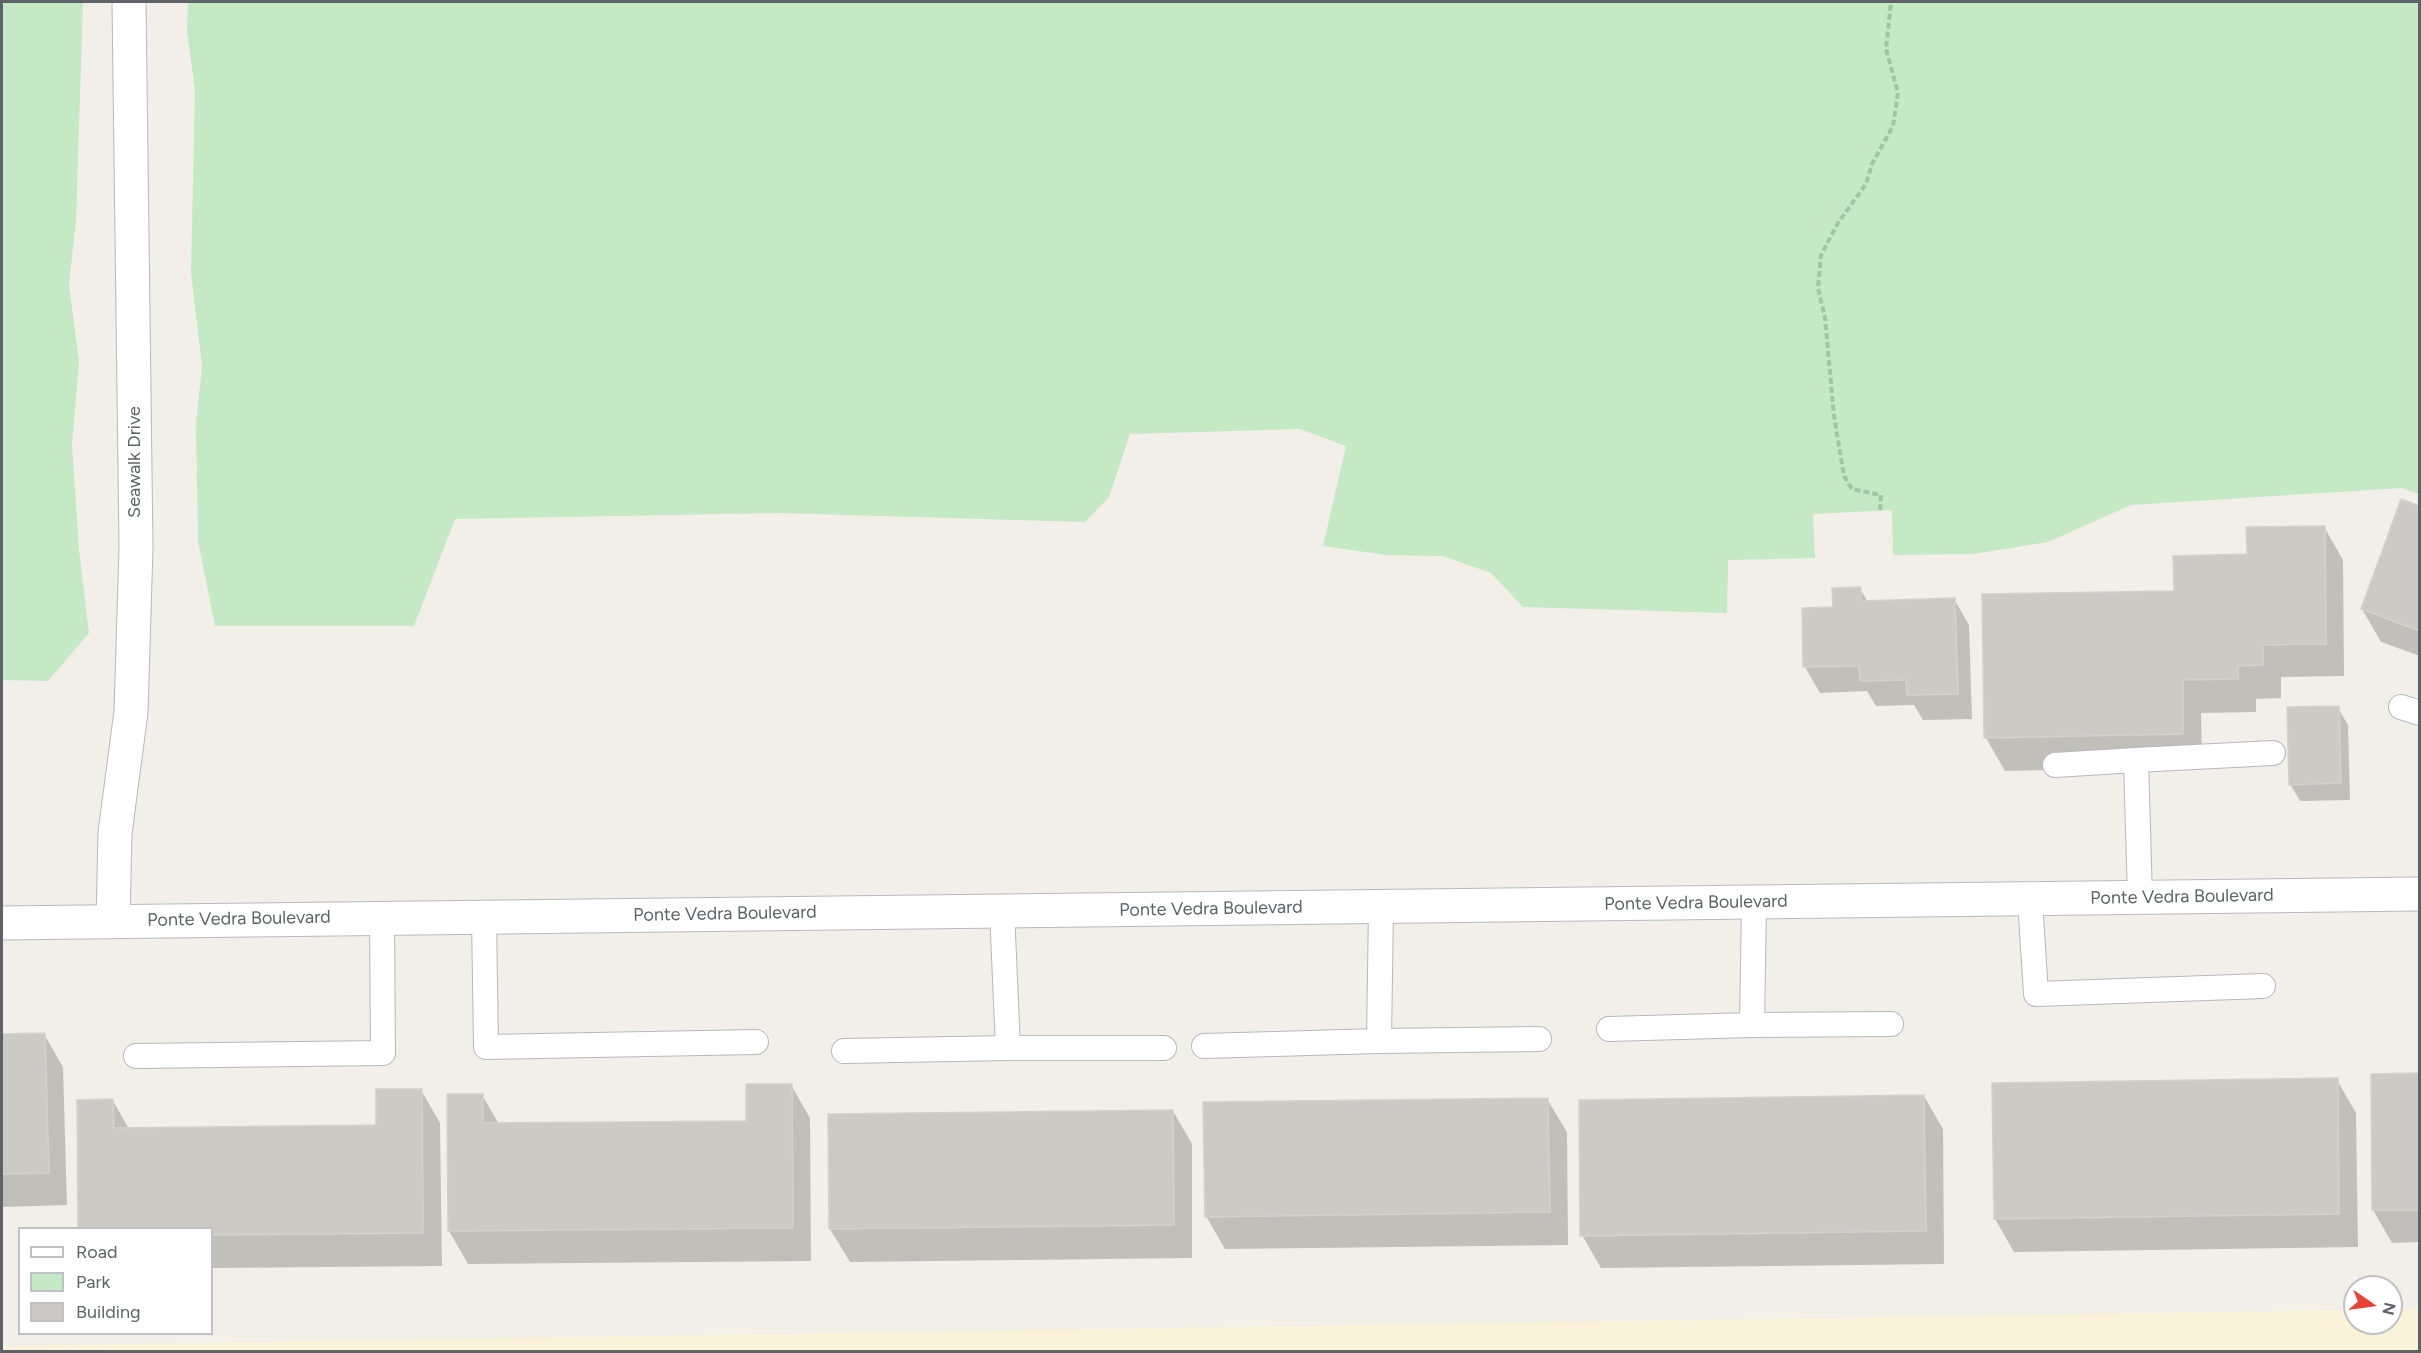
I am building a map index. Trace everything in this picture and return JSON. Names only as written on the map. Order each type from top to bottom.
[{"type":"street","name":"Seawalk Drive","points":[[113,921],[115,833],[131,712],[135,548],[129,2]]},
{"type":"street","name":"Ponte Vedra Boulevard","points":[[2,923],[2420,894]]},
{"type":"lane","points":[[2055,765],[2273,753]]},
{"type":"lane","points":[[2136,760],[2140,898]]},
{"type":"lane","points":[[2030,900],[2036,994],[2263,986]]},
{"type":"lane","points":[[1752,1025],[1754,903]]},
{"type":"lane","points":[[1379,1041],[1381,907]]},
{"type":"lane","points":[[1002,911],[1008,1047]]},
{"type":"lane","points":[[484,917],[486,1047],[756,1042]]},
{"type":"lane","points":[[136,1056],[383,1053],[382,918]]},
{"type":"lane","points":[[1610,1029],[1891,1024]]},
{"type":"lane","points":[[1204,1046],[1539,1039]]},
{"type":"lane","points":[[844,1051],[1008,1047],[1164,1048]]},
{"type":"path","points":[[1880,510],[1881,495],[1852,489],[1844,476],[1834,416],[1826,318],[1818,288],[1821,255],[1838,223],[1866,184],[1872,164],[1893,126],[1898,93],[1886,49],[1891,2]]},
{"type":"green space","points":[[2,2],[83,2],[76,220],[69,284],[79,362],[72,445],[79,550],[89,633],[48,681],[2,680]]},
{"type":"green space","points":[[188,2],[2419,2],[2419,494],[2402,488],[2131,505],[2048,542],[1973,554],[1893,555],[1892,510],[1813,514],[1815,558],[1728,560],[1727,613],[1523,607],[1491,573],[1443,556],[1386,555],[1323,546],[1346,446],[1300,429],[1130,434],[1109,497],[1085,522],[778,513],[455,519],[414,626],[215,626],[198,541],[196,425],[202,366],[191,272],[195,90],[187,32]]},
{"type":"sand","points":[[2403,1309],[2419,1309],[2419,1351],[2,1351],[2,1346],[2343,1310],[2343,1335],[2403,1335]]},
{"type":"building","points":[[2401,499],[2420,506],[2420,631],[2361,609]]},
{"type":"building","points":[[2325,526],[2326,644],[2263,645],[2263,665],[2238,666],[2238,679],[2183,680],[2183,734],[1984,738],[1982,594],[2174,591],[2173,556],[2247,554],[2246,527]]},
{"type":"building","points":[[1861,587],[1861,601],[1955,598],[1958,694],[1907,695],[1906,680],[1860,681],[1859,666],[1803,667],[1802,608],[1833,607],[1832,588]]},
{"type":"building","points":[[2339,706],[2341,783],[2289,785],[2287,707]]},
{"type":"building","points":[[45,1033],[49,1173],[2,1174],[2,1034]]},
{"type":"building","points":[[2420,1073],[2420,1210],[2372,1210],[2371,1074]]},
{"type":"building","points":[[2338,1078],[2339,1214],[1994,1219],[1992,1083]]},
{"type":"building","points":[[746,1084],[792,1084],[793,1228],[448,1231],[447,1094],[483,1094],[483,1123],[746,1121]]},
{"type":"building","points":[[376,1089],[422,1089],[423,1233],[213,1235],[213,1227],[78,1227],[77,1100],[113,1099],[114,1128],[376,1125]]},
{"type":"building","points":[[1924,1095],[1926,1231],[1580,1236],[1579,1100]]},
{"type":"building","points":[[1548,1098],[1550,1212],[1205,1217],[1203,1102]]},
{"type":"building","points":[[1173,1110],[1174,1225],[829,1229],[828,1114]]}]
